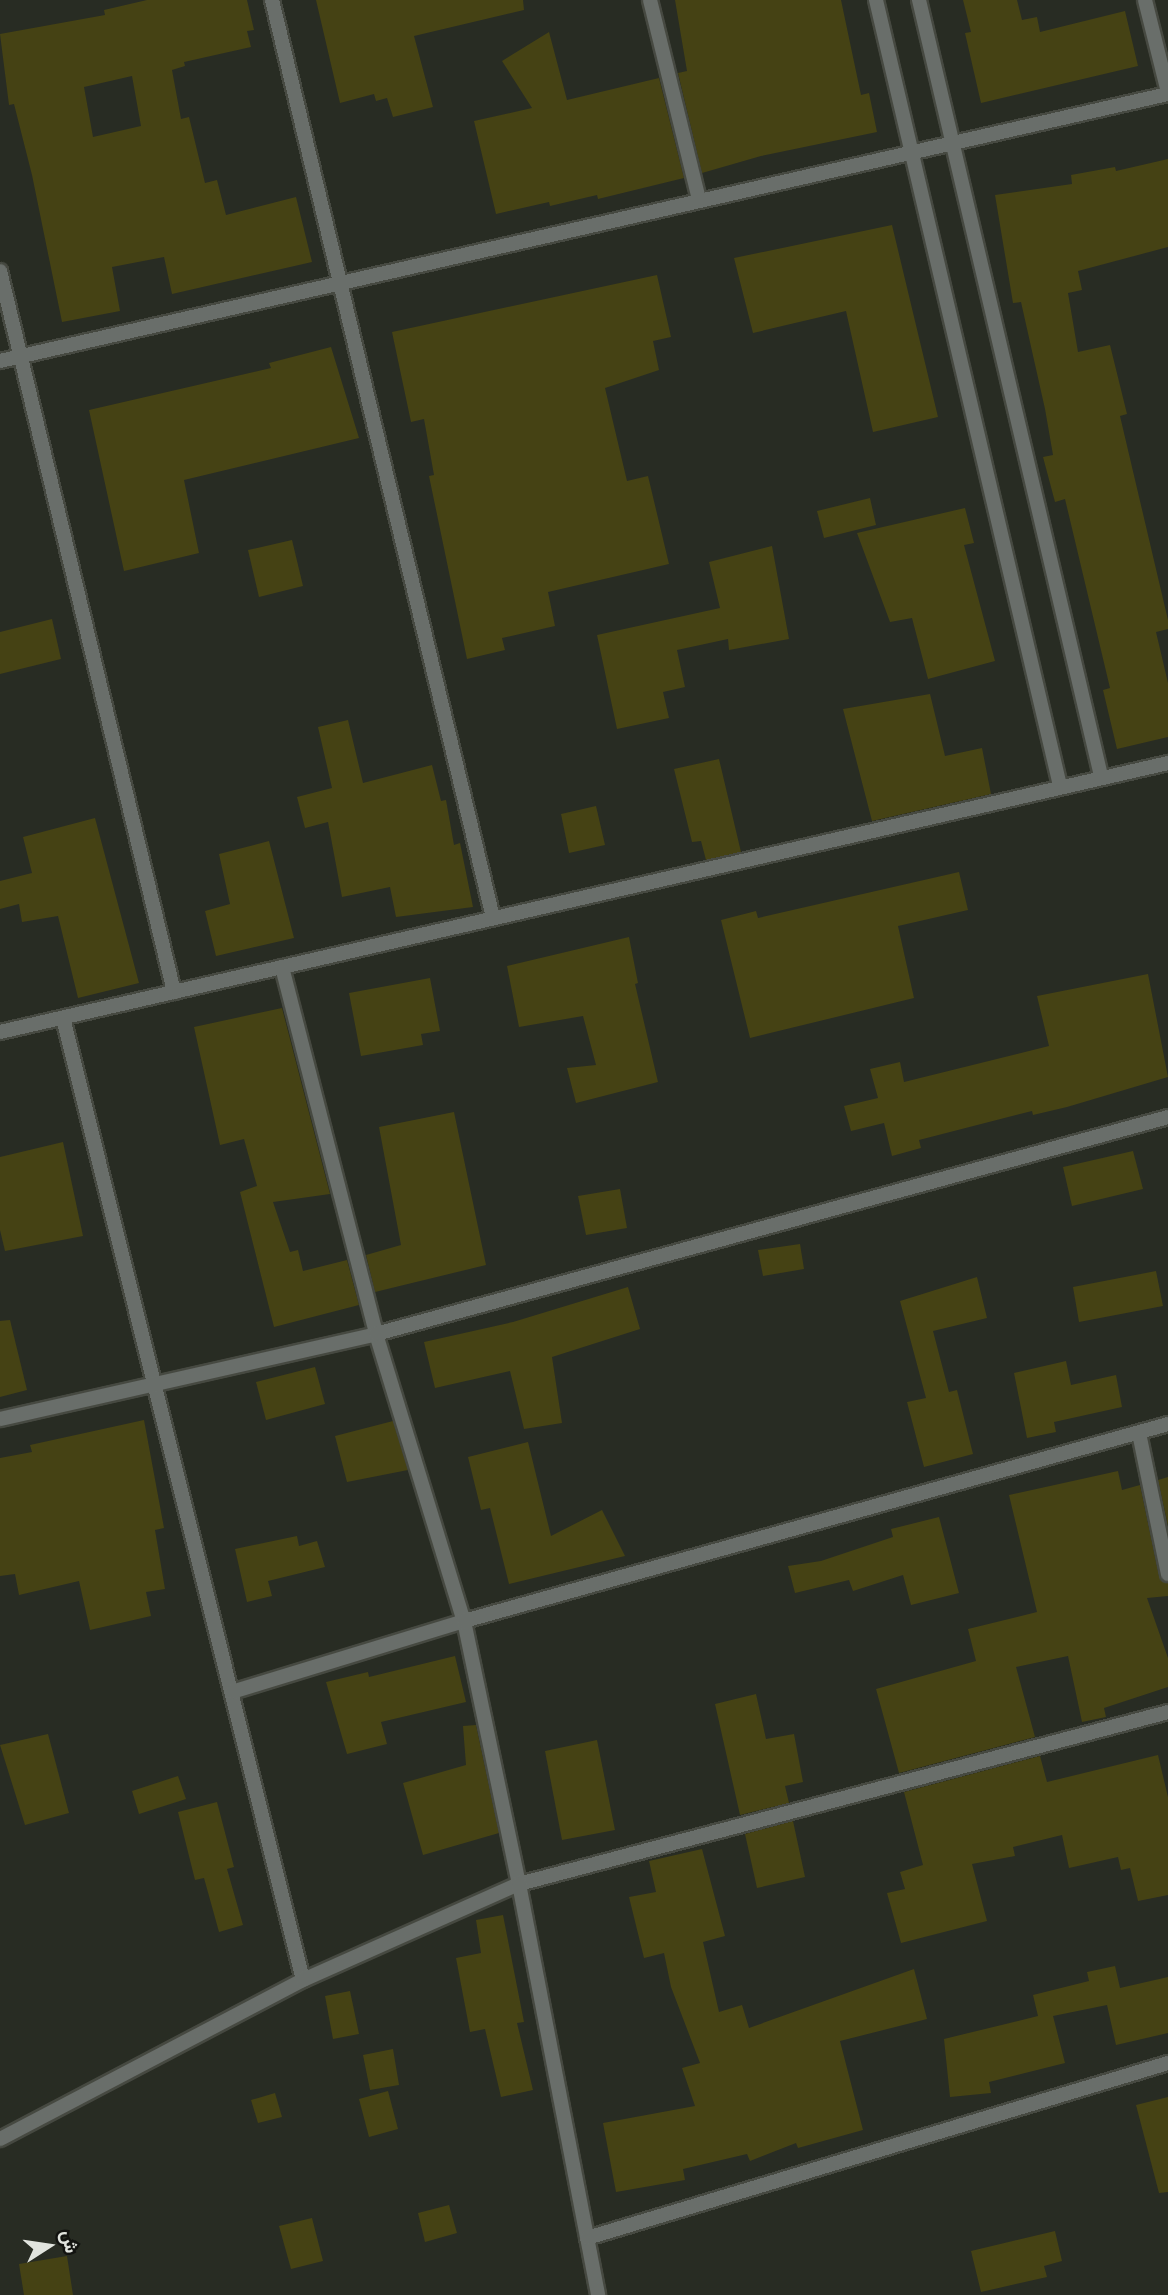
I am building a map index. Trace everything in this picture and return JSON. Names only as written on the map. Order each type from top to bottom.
[{"type":"street","points":[[272,0],[493,918]]},
{"type":"street","points":[[650,0],[699,200]]},
{"type":"street","points":[[876,0],[1060,786]]},
{"type":"street","points":[[919,0],[955,142],[1101,776]]},
{"type":"street","points":[[0,361],[1168,93],[1145,0]]},
{"type":"street","points":[[0,271],[174,992]]},
{"type":"street","points":[[0,1032],[1101,776],[1168,763]]},
{"type":"street","points":[[282,967],[376,1334],[464,1621],[519,1884],[598,2295]]},
{"type":"street","points":[[63,1018],[303,1980]]},
{"type":"street","points":[[0,1419],[154,1381],[376,1334],[1168,1117]]},
{"type":"street","points":[[232,1692],[464,1621],[1168,1424]]},
{"type":"street","points":[[1139,1433],[1168,1574]]},
{"type":"street","points":[[0,2139],[303,1980],[519,1884],[1168,1712]]},
{"type":"street","points":[[587,2238],[1168,2063]]},
{"type":"building","points":[[147,0],[247,0],[254,30],[247,31],[251,47],[184,62],[185,66],[172,70],[181,119],[189,117],[205,183],[217,180],[226,215],[296,197],[312,262],[172,294],[164,257],[112,267],[120,311],[62,322],[32,175],[14,104],[9,105],[0,34],[105,15],[104,10]],"holes":[[[132,76],[141,126],[93,137],[84,87]]]},
{"type":"building","points":[[316,0],[523,0],[524,10],[414,36],[433,107],[393,117],[387,98],[376,101],[374,94],[340,103]]},
{"type":"building","points":[[675,0],[841,0],[861,95],[869,93],[877,132],[761,156],[702,173],[678,73],[687,71]]},
{"type":"building","points":[[963,0],[1017,0],[1022,20],[1037,17],[1040,32],[1125,11],[1138,66],[981,103],[965,33],[971,32]]},
{"type":"building","points":[[549,32],[567,100],[659,78],[684,178],[598,199],[597,195],[550,206],[549,202],[496,214],[474,121],[532,108],[502,61]]},
{"type":"building","points":[[1168,159],[1168,247],[1078,271],[1082,290],[1068,293],[1078,352],[1110,345],[1127,414],[1120,416],[1168,620],[1168,629],[1156,632],[1168,683],[1168,737],[1117,749],[1103,690],[1110,688],[1065,499],[1055,502],[1043,457],[1053,455],[1045,409],[1021,302],[1013,303],[995,195],[1072,184],[1071,175],[1115,167],[1116,171]]},
{"type":"building","points":[[892,225],[938,417],[873,432],[846,311],[753,333],[734,258]]},
{"type":"building","points":[[657,275],[671,337],[653,341],[659,370],[605,388],[627,481],[648,476],[669,564],[548,592],[555,626],[502,638],[505,650],[467,659],[429,476],[434,475],[424,419],[411,422],[392,332]]},
{"type":"building","points":[[331,347],[359,438],[184,480],[199,553],[124,571],[89,410],[271,368],[269,363]]},
{"type":"building","points":[[870,498],[876,525],[824,538],[817,511]]},
{"type":"building","points":[[965,508],[974,543],[964,545],[995,661],[928,679],[912,618],[890,622],[857,533]]},
{"type":"building","points":[[292,540],[303,586],[259,597],[248,550]]},
{"type":"building","points":[[772,546],[789,639],[729,650],[728,639],[677,650],[685,687],[663,692],[669,718],[617,729],[597,635],[720,608],[709,562]]},
{"type":"building","points":[[52,619],[61,659],[0,674],[0,632]]},
{"type":"building","points":[[930,694],[945,756],[982,748],[991,794],[872,821],[843,709]]},
{"type":"building","points":[[348,720],[363,783],[432,765],[441,801],[446,800],[454,845],[460,843],[473,907],[396,917],[390,887],[342,897],[328,822],[305,828],[297,797],[332,788],[318,727]]},
{"type":"building","points":[[719,759],[741,852],[706,860],[701,841],[692,842],[674,769]]},
{"type":"building","points":[[596,806],[605,845],[569,853],[561,814]]},
{"type":"building","points":[[95,818],[139,983],[78,998],[58,916],[22,922],[19,904],[0,909],[0,881],[32,873],[23,837]]},
{"type":"building","points":[[269,841],[294,938],[216,956],[205,911],[230,904],[219,854]]},
{"type":"building","points":[[959,872],[968,910],[898,926],[914,998],[750,1038],[721,920],[756,911],[758,918]]},
{"type":"building","points":[[629,937],[638,983],[635,984],[658,1082],[576,1103],[567,1068],[596,1065],[583,1016],[519,1027],[507,966]]},
{"type":"building","points":[[1148,974],[1168,1077],[1067,1107],[1033,1115],[1032,1111],[919,1140],[921,1148],[892,1156],[884,1123],[851,1131],[844,1106],[878,1098],[870,1069],[900,1062],[904,1082],[1049,1046],[1037,996]]},
{"type":"building","points":[[430,978],[440,1031],[421,1034],[423,1045],[361,1056],[349,993]]},
{"type":"building","points":[[282,1008],[330,1194],[273,1202],[290,1252],[298,1250],[303,1271],[347,1260],[359,1305],[274,1327],[240,1192],[257,1186],[244,1139],[220,1145],[194,1027]]},
{"type":"building","points":[[454,1112],[486,1265],[375,1292],[366,1255],[401,1245],[379,1127]]},
{"type":"building","points":[[63,1142],[83,1236],[5,1251],[0,1230],[0,1157]]},
{"type":"building","points":[[1133,1151],[1143,1189],[1072,1206],[1063,1167]]},
{"type":"building","points":[[620,1189],[627,1228],[586,1235],[578,1196]]},
{"type":"building","points":[[800,1244],[804,1269],[763,1276],[758,1250]]},
{"type":"building","points":[[1156,1271],[1163,1306],[1079,1322],[1073,1287]]},
{"type":"building","points":[[977,1277],[987,1318],[933,1331],[949,1392],[957,1390],[973,1454],[924,1467],[907,1402],[926,1398],[900,1301]]},
{"type":"building","points":[[628,1287],[640,1329],[552,1357],[562,1423],[524,1429],[510,1371],[435,1388],[424,1342],[513,1322]]},
{"type":"building","points":[[10,1320],[27,1390],[0,1397],[0,1321]]},
{"type":"building","points":[[1066,1361],[1071,1385],[1116,1375],[1122,1407],[1054,1422],[1056,1432],[1027,1438],[1014,1373]]},
{"type":"building","points":[[315,1367],[325,1404],[266,1420],[256,1382]]},
{"type":"building","points":[[144,1420],[164,1528],[155,1530],[165,1589],[146,1592],[151,1616],[90,1630],[79,1581],[19,1595],[15,1574],[0,1576],[0,1458],[32,1452],[30,1445]]},
{"type":"building","points":[[393,1421],[408,1470],[347,1482],[335,1436]]},
{"type":"building","points":[[528,1442],[551,1536],[602,1510],[625,1556],[509,1584],[490,1508],[481,1510],[468,1457]]},
{"type":"building","points":[[1118,1471],[1122,1490],[1140,1485],[1159,1576],[1168,1583],[1168,1596],[1147,1598],[1168,1658],[1168,1687],[1104,1708],[1106,1717],[1082,1722],[1068,1656],[1016,1667],[1035,1737],[899,1773],[876,1689],[976,1661],[968,1629],[1037,1612],[1009,1495]]},
{"type":"building","points":[[1168,1477],[1168,1526],[1158,1480]]},
{"type":"building","points":[[939,1517],[959,1593],[911,1605],[903,1575],[853,1591],[849,1580],[795,1593],[788,1566],[821,1561],[893,1537],[891,1529]]},
{"type":"building","points":[[297,1536],[299,1546],[317,1541],[325,1567],[268,1581],[272,1596],[247,1602],[235,1549]]},
{"type":"building","points":[[455,1656],[466,1702],[381,1722],[387,1744],[347,1754],[326,1682],[368,1672],[369,1677]]},
{"type":"building","points":[[756,1694],[766,1739],[794,1734],[803,1782],[785,1786],[789,1803],[740,1815],[715,1704]]},
{"type":"building","points":[[476,1725],[499,1833],[423,1855],[403,1783],[466,1765],[463,1726]]},
{"type":"building","points":[[48,1734],[69,1813],[25,1825],[0,1745]]},
{"type":"building","points":[[597,1740],[615,1830],[562,1840],[545,1751]]},
{"type":"building","points":[[1158,1755],[1168,1797],[1168,1895],[1138,1901],[1130,1868],[1121,1870],[1118,1857],[1069,1868],[1062,1835],[1013,1847],[1015,1856],[972,1864],[987,1921],[901,1943],[887,1893],[905,1889],[900,1872],[923,1865],[904,1792],[1040,1756],[1047,1782]]},
{"type":"building","points":[[178,1776],[186,1799],[139,1814],[132,1791]]},
{"type":"building","points":[[217,1802],[234,1867],[227,1869],[243,1925],[219,1932],[204,1878],[195,1880],[178,1812]]},
{"type":"building","points":[[793,1821],[805,1877],[757,1888],[745,1834]]},
{"type":"building","points":[[702,1849],[725,1936],[703,1942],[719,2012],[742,2005],[749,2028],[914,1969],[927,2019],[840,2041],[863,2130],[798,2148],[796,2143],[750,2161],[747,2154],[683,2169],[685,2180],[616,2192],[603,2123],[695,2106],[682,2068],[700,2063],[671,1987],[664,1953],[644,1958],[629,1897],[656,1892],[649,1861]]},
{"type":"building","points":[[503,1915],[524,2022],[517,2023],[533,2090],[501,2097],[485,2029],[470,2032],[456,1958],[481,1953],[476,1920]]},
{"type":"building","points":[[1115,1966],[1120,1988],[1168,1977],[1168,2033],[1116,2045],[1107,2005],[1053,2016],[1065,2063],[989,2082],[991,2093],[950,2097],[944,2039],[1038,2016],[1033,1995],[1089,1981],[1087,1972]]},
{"type":"building","points":[[350,1991],[359,2034],[333,2039],[325,1996]]},
{"type":"building","points":[[393,2049],[399,2085],[370,2090],[363,2055]]},
{"type":"building","points":[[388,2091],[398,2129],[369,2137],[359,2099]]},
{"type":"building","points":[[275,2093],[282,2117],[258,2123],[251,2100]]},
{"type":"building","points":[[1168,2097],[1168,2192],[1159,2193],[1136,2105]]},
{"type":"building","points":[[449,2205],[457,2233],[425,2242],[418,2213]]},
{"type":"building","points":[[312,2218],[323,2261],[291,2269],[279,2226]]},
{"type":"building","points":[[1055,2231],[1062,2261],[1044,2266],[1047,2277],[981,2292],[971,2251]]},
{"type":"building","points":[[67,2256],[73,2295],[24,2295],[19,2264]]}]
